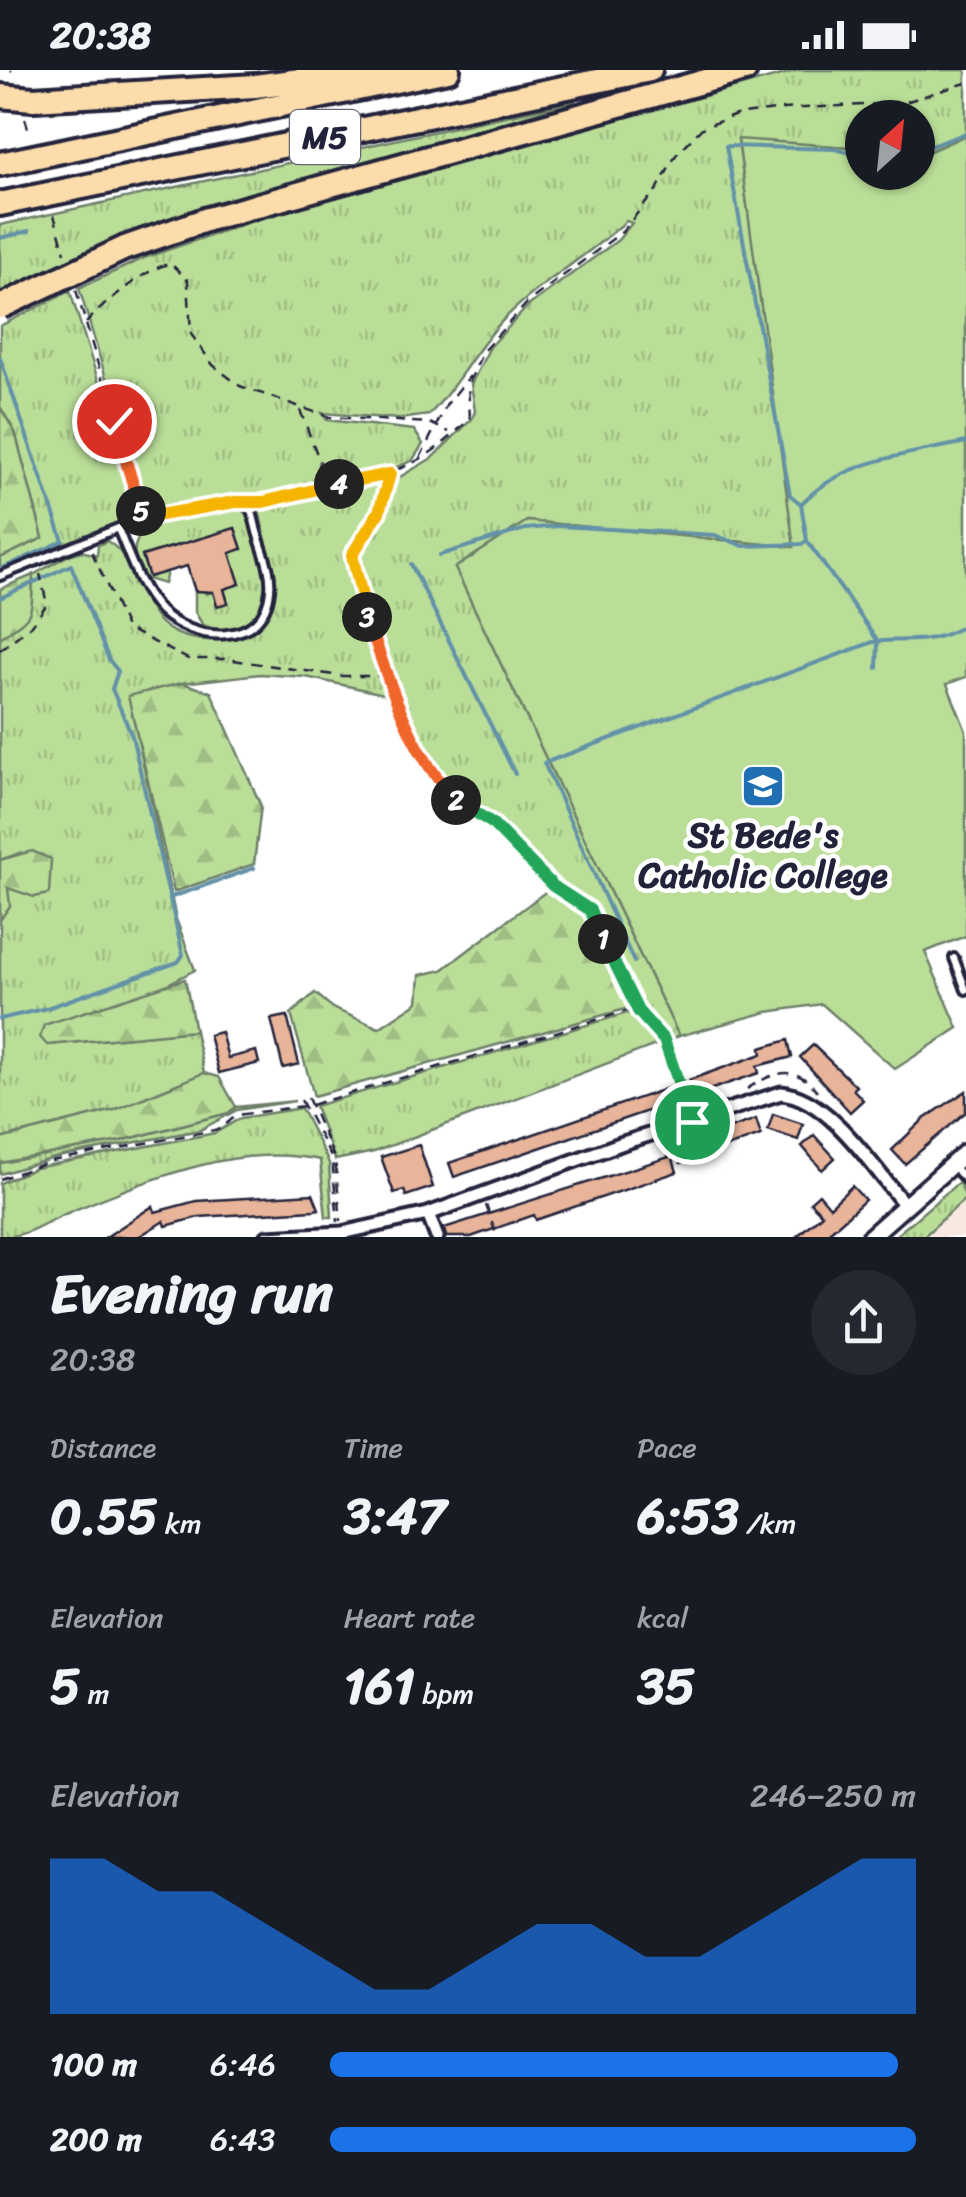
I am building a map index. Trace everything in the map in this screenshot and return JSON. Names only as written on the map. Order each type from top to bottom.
[{"type":"highway","name":"M5","points":[[0,96],[33,99],[255,86],[376,70]]},
{"type":"highway","name":"M5","points":[[0,164],[448,70]]},
{"type":"highway","name":"M5","points":[[0,204],[650,70]]},
{"type":"highway","points":[[0,308],[126,248],[208,219],[746,70]]},
{"type":"street","points":[[267,1237],[341,1233],[428,1214],[772,1093],[802,1097],[831,1118],[905,1205]]},
{"type":"street","points":[[870,1237],[966,1152]]},
{"type":"street","points":[[428,1214],[437,1237]]},
{"type":"lane","points":[[0,576],[36,562],[118,528],[143,518],[246,502],[265,552],[270,591],[258,619],[224,636],[202,635],[164,614],[138,578],[118,528]]},
{"type":"lane","points":[[954,958],[966,990]]},
{"type":"lane","points":[[952,1165],[966,1180]]},
{"type":"path","points":[[246,502],[276,500],[313,488],[390,474],[430,455],[471,413],[467,390],[483,352],[514,316],[622,232],[658,188],[676,155],[702,128],[736,115],[783,109],[902,104],[966,83]]},
{"type":"path","points":[[24,112],[28,131]]},
{"type":"path","points":[[54,215],[70,269]]},
{"type":"path","points":[[86,323],[159,266],[173,264],[188,280],[190,334],[204,355],[240,386],[300,408],[342,418],[438,425],[450,432]]},
{"type":"path","points":[[75,287],[143,518]]},
{"type":"path","points":[[419,460],[447,404],[472,374]]},
{"type":"path","points":[[300,408],[320,462],[313,488]]},
{"type":"path","points":[[390,474],[379,512],[352,559],[385,678],[440,782],[460,803],[492,823],[553,886],[590,910],[638,1011],[664,1040],[692,1122]]},
{"type":"path","points":[[0,650],[32,625],[47,604],[36,562]]},
{"type":"path","points":[[0,1179],[52,1161],[220,1129],[237,1115],[302,1103],[311,1105],[638,1011]]},
{"type":"path","points":[[308,1098],[335,1160],[341,1233]]},
{"type":"path","points":[[302,1103],[332,1159],[341,1233]]},
{"type":"path","points":[[482,1194],[497,1237]]},
{"type":"shaded area","points":[[966,1198],[966,1237],[923,1237]]},
{"type":"green space","points":[[799,70],[966,70],[966,135],[935,149],[935,100],[845,100],[845,147],[738,140],[795,547],[527,521],[455,568],[679,1036],[671,1039],[648,1012],[636,1006],[596,939],[594,924],[573,904],[548,890],[485,824],[441,796],[411,746],[396,706],[384,694],[306,677],[260,674],[182,683],[129,697],[176,919],[195,970],[48,1045],[195,1031],[204,1073],[114,1110],[0,1139],[0,920],[9,906],[7,888],[20,853],[0,860],[0,638],[32,591],[33,575],[81,551],[97,555],[98,545],[107,541],[129,565],[151,611],[162,624],[197,639],[226,640],[242,634],[258,623],[273,594],[259,509],[318,491],[388,484],[432,458],[472,419],[475,411],[471,384],[490,347],[528,306],[618,240],[632,223],[626,221],[505,318],[429,415],[399,419],[322,413],[327,420],[414,430],[423,444],[412,461],[374,476],[297,486],[266,498],[214,499],[159,513],[143,502],[79,288],[144,258],[261,218]]},
{"type":"green space","points":[[576,101],[138,229],[0,295],[0,225]]},
{"type":"green space","name":"St Bede's Catholic College","points":[[966,135],[966,677],[947,684],[966,731],[966,936],[925,952],[958,1028],[895,1069],[822,1004],[767,1012],[679,1036],[455,568],[527,521],[794,547],[738,139],[845,147],[845,190],[935,190],[935,149]]},
{"type":"green space","points":[[70,291],[136,508],[128,522],[0,574],[0,558],[43,538],[15,432],[0,407],[0,326]]},
{"type":"green space","points":[[0,407],[15,432],[43,538],[0,558]]},
{"type":"green space","points":[[235,506],[250,516],[266,578],[266,593],[255,618],[240,627],[221,630],[202,624],[195,612],[195,591],[213,592],[228,602],[224,589],[239,584],[230,553],[241,549],[235,528],[143,555],[149,577],[167,572],[164,584],[144,578],[135,558],[136,542],[145,530],[160,522]]},
{"type":"green space","points":[[33,575],[29,613],[0,638],[0,589]]},
{"type":"green space","points":[[182,683],[211,692],[261,806],[254,864],[174,892],[128,696]]},
{"type":"green space","points":[[32,851],[51,859],[49,894],[34,897],[8,888],[10,906],[0,920],[0,860]]},
{"type":"green space","points":[[548,890],[587,914],[596,940],[636,1006],[314,1096],[291,1014],[315,993],[334,1009],[379,1028],[418,1002],[420,975],[442,970]]},
{"type":"green space","points":[[185,979],[195,1031],[47,1045],[40,1037],[44,1025]]},
{"type":"green space","points":[[627,1013],[637,1014],[661,1043],[374,1152],[335,1160],[315,1106]]},
{"type":"green space","points":[[204,1073],[219,1077],[236,1107],[228,1113],[120,1141],[0,1163],[0,1139],[114,1110]]},
{"type":"green space","points":[[295,1101],[237,1110],[200,1130],[58,1157],[0,1174],[0,1163],[121,1141],[228,1113],[236,1107]]},
{"type":"green space","points":[[301,1108],[329,1163],[332,1217],[326,1217],[320,1160],[257,1156],[162,1176],[28,1231],[0,1237],[0,1183],[35,1168],[215,1133],[241,1118]]},
{"type":"green space","points":[[959,1182],[966,1198],[923,1237],[894,1237]]},
{"type":"building","points":[[235,528],[242,549],[230,553],[240,584],[224,589],[228,603],[217,606],[213,592],[195,591],[187,566],[149,577],[142,556]]},
{"type":"building","points":[[287,1016],[299,1064],[283,1068],[271,1019]]},
{"type":"building","points":[[221,1032],[228,1058],[256,1051],[259,1063],[219,1073],[209,1035]]},
{"type":"building","points":[[788,1040],[792,1057],[757,1066],[759,1073],[454,1177],[449,1163],[668,1088],[669,1092],[691,1083],[689,1080],[762,1054],[761,1048]]},
{"type":"building","points":[[813,1045],[856,1086],[853,1089],[863,1100],[850,1112],[800,1057]]},
{"type":"building","points":[[966,1091],[966,1112],[905,1164],[892,1150],[924,1119]]},
{"type":"building","points":[[773,1114],[803,1124],[798,1140],[768,1130]]},
{"type":"building","points":[[756,1119],[761,1135],[681,1163],[676,1147]]},
{"type":"building","points":[[814,1135],[835,1158],[822,1170],[802,1146]]},
{"type":"building","points":[[419,1145],[433,1187],[406,1196],[404,1190],[394,1193],[381,1157]]},
{"type":"building","points":[[672,1156],[677,1172],[536,1220],[534,1215],[471,1237],[446,1237],[444,1228]]},
{"type":"building","points":[[852,1186],[865,1200],[841,1222],[823,1237],[796,1237],[822,1214],[810,1202],[819,1194],[830,1207]]},
{"type":"building","points":[[313,1194],[319,1209],[199,1217],[166,1226],[164,1221],[138,1237],[106,1237],[153,1206],[155,1212],[196,1201]]},
{"type":"waterway","points":[[935,145],[966,133]]},
{"type":"waterway","points":[[801,504],[790,495],[726,146],[845,151]]},
{"type":"waterway","points":[[0,238],[29,231]]},
{"type":"waterway","points":[[0,358],[63,541],[0,569]]},
{"type":"waterway","points":[[440,555],[525,529],[558,526],[715,535],[743,546],[802,544],[807,541],[801,504],[837,477],[899,455],[966,442]]},
{"type":"waterway","points":[[807,541],[878,641],[877,668]]},
{"type":"waterway","points":[[411,564],[515,774]]},
{"type":"waterway","points":[[0,598],[71,565],[109,660],[118,671],[112,689],[132,736],[183,955],[178,962],[47,1008],[0,1019]]},
{"type":"waterway","points":[[634,962],[544,763],[873,642],[930,639],[966,625]]},
{"type":"waterway","points":[[169,898],[254,868]]},
{"type":"place","name":"St Bede's Catholic College","points":[[763,786]]},
{"type":"route","points":[[114,421],[143,518],[235,502],[276,500],[300,490],[390,474],[379,512],[352,555],[385,678],[398,696],[410,730],[440,782],[460,803],[492,823],[553,886],[590,910],[638,1011],[664,1040],[692,1122]]}]
